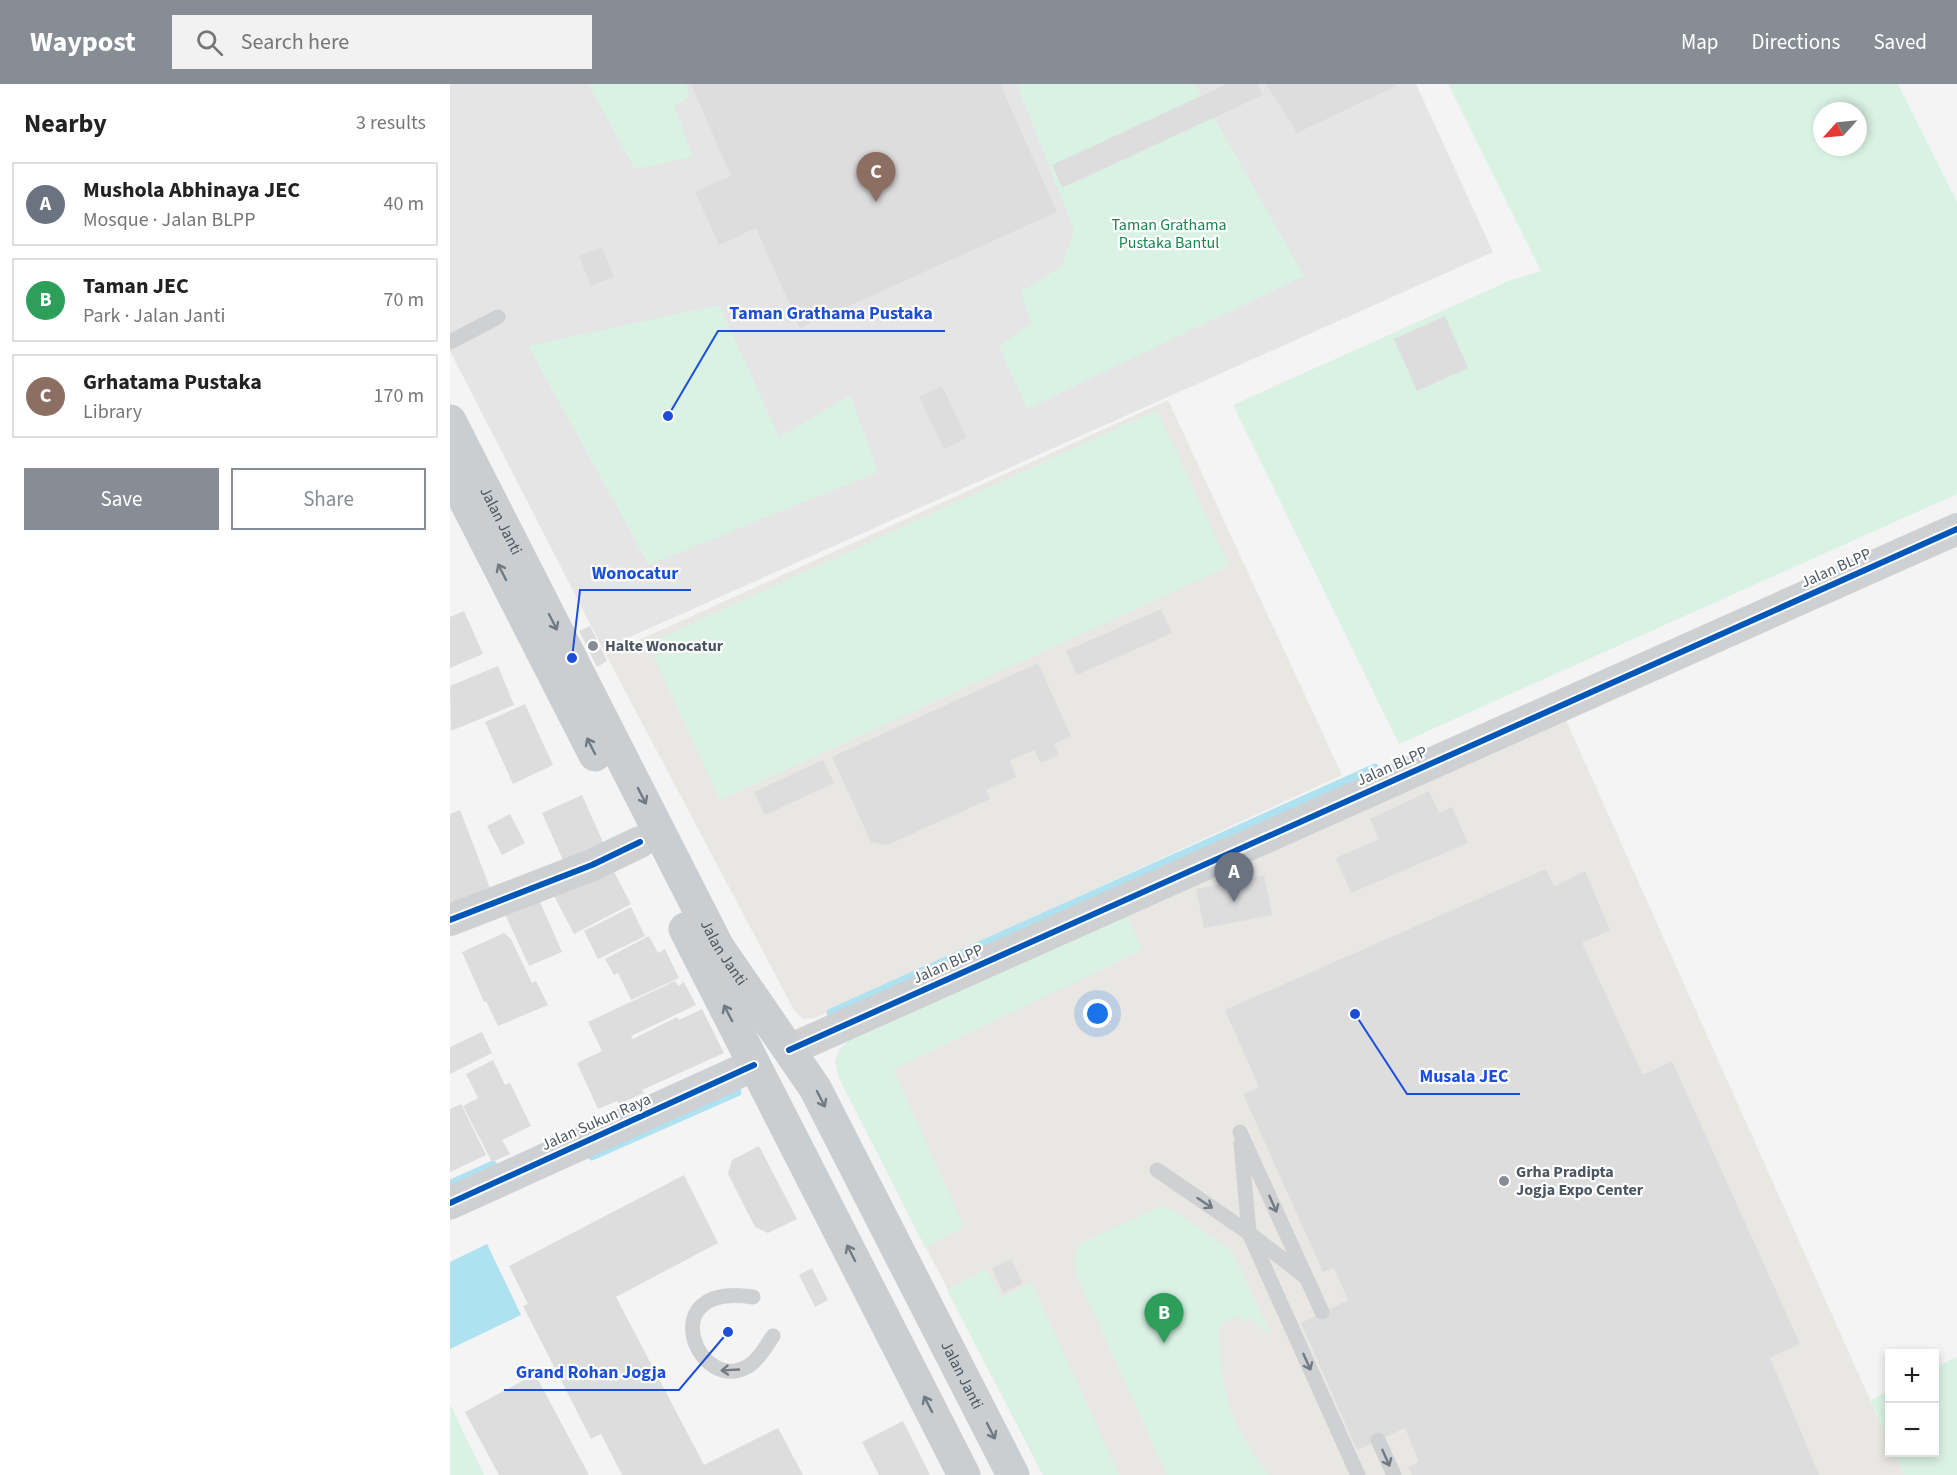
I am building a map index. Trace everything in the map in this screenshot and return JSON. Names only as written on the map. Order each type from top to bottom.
[{"type":"main road","name":"Jalan Janti","points":[[450,421],[718,947],[815,1088],[1014,1475]]},
{"type":"main road","name":"Jalan Janti","points":[[450,471],[964,1475]]},
{"type":"main road","points":[[877,1305],[916,1285]]},
{"type":"street","name":"Jalan BLPP","points":[[789,1050],[1957,529]]},
{"type":"street","points":[[450,920],[592,865],[640,842]]},
{"type":"street","name":"Jalan Sukun Raya","points":[[450,1203],[754,1065]]},
{"type":"lane","points":[[450,342],[498,317]]},
{"type":"lane","points":[[1322,1312],[1240,1131],[1249,1233],[1358,1475]]},
{"type":"lane","points":[[1157,1170],[1249,1233],[1306,1278]]},
{"type":"lane","points":[[753,1297],[727,1294],[702,1304],[693,1320],[694,1340],[699,1350],[710,1366],[718,1371],[735,1372],[752,1364],[773,1336]]},
{"type":"lane","points":[[1378,1440],[1394,1475]]},
{"type":"shaded area","points":[[450,84],[1416,84],[1493,252],[603,649],[450,351]]},
{"type":"shaded area","points":[[1168,400],[1342,775],[815,1018],[803,1019],[794,1010],[606,655]]},
{"type":"shaded area","points":[[1566,720],[1885,1433],[1885,1457],[1896,1457],[1904,1475],[1043,1475],[839,1078],[835,1061],[839,1050],[849,1041]]},
{"type":"green space","points":[[588,84],[685,84],[690,96],[674,106],[693,157],[635,169]]},
{"type":"green space","name":"Taman Grathama Pustaka Bantul","points":[[1017,84],[1195,84],[1304,276],[1027,409],[999,346],[1031,324],[1021,292],[1062,266],[1074,230]]},
{"type":"green space","points":[[1448,84],[1898,84],[1957,202],[1957,494],[1399,744],[1233,405],[1511,280],[1541,271]]},
{"type":"green space","points":[[719,305],[779,437],[850,395],[878,472],[649,565],[528,346]]},
{"type":"green space","points":[[1157,410],[1229,566],[720,800],[648,644]]},
{"type":"green space","points":[[1127,916],[1142,950],[893,1069],[964,1227],[925,1247],[839,1078],[836,1062],[841,1048],[849,1041]]},
{"type":"green space","points":[[1160,1207],[1173,1210],[1232,1251],[1272,1337],[1250,1318],[1242,1322],[1238,1315],[1219,1326],[1221,1369],[1229,1405],[1244,1439],[1268,1475],[1167,1475],[1077,1276],[1075,1254],[1081,1243]]},
{"type":"green space","points":[[987,1269],[1001,1298],[1031,1282],[1119,1475],[1043,1475],[947,1290]]},
{"type":"green space","points":[[1957,1357],[1957,1475],[1904,1475],[1896,1457],[1939,1457],[1939,1366]]},
{"type":"green space","points":[[1885,1392],[1885,1433],[1871,1400]]},
{"type":"green space","points":[[450,1404],[484,1475],[450,1475]]},
{"type":"water","points":[[487,1244],[521,1315],[450,1349],[450,1262]]},
{"type":"building","points":[[691,84],[1000,84],[1057,212],[800,328],[756,228],[719,245],[695,192],[731,176]]},
{"type":"building","points":[[1227,84],[1258,84],[1263,95],[1062,188],[1052,165]]},
{"type":"building","points":[[1266,84],[1395,84],[1396,86],[1297,133]]},
{"type":"building","points":[[602,247],[614,277],[591,286],[579,256]]},
{"type":"building","points":[[1445,316],[1468,368],[1417,391],[1394,339]]},
{"type":"building","points":[[942,386],[967,438],[944,449],[919,397]]},
{"type":"building","points":[[1161,609],[1172,633],[1077,675],[1066,651]]},
{"type":"building","points":[[464,611],[483,654],[450,668],[450,617]]},
{"type":"building","name":"Halte Wonocatur","points":[[590,626],[607,661],[597,667],[579,631]]},
{"type":"building","points":[[1038,663],[1071,736],[1054,744],[1059,755],[1041,763],[1034,750],[1010,761],[1016,777],[986,790],[990,799],[887,845],[871,842],[832,757]]},
{"type":"building","points":[[498,666],[514,705],[451,731],[450,686]]},
{"type":"building","points":[[525,704],[553,765],[513,784],[485,722]]},
{"type":"building","points":[[823,760],[834,783],[765,815],[754,792]]},
{"type":"building","points":[[1429,791],[1439,813],[1452,807],[1468,843],[1351,893],[1336,858],[1379,839],[1370,819]]},
{"type":"building","points":[[582,795],[607,851],[567,869],[542,813]]},
{"type":"building","points":[[460,810],[490,888],[450,903],[450,814]]},
{"type":"building","points":[[510,814],[525,843],[502,855],[487,826]]},
{"type":"building","points":[[611,866],[631,904],[574,934],[554,896]]},
{"type":"building","name":"Grha Pradipta Jogja Expo Center","points":[[1546,869],[1554,887],[1585,871],[1610,930],[1582,943],[1643,1075],[1672,1061],[1800,1344],[1770,1358],[1819,1475],[1412,1475],[1408,1467],[1419,1462],[1405,1428],[1357,1450],[1301,1323],[1348,1300],[1334,1268],[1323,1272],[1243,1094],[1259,1087],[1225,1010]]},
{"type":"building","points":[[1264,875],[1272,915],[1204,928],[1196,889]]},
{"type":"building","points":[[537,895],[562,952],[529,966],[503,910]]},
{"type":"building","points":[[631,907],[645,936],[598,959],[584,931]]},
{"type":"building","points":[[504,933],[511,939],[532,983],[536,981],[548,1005],[498,1026],[486,1001],[484,1002],[462,952]]},
{"type":"building","points":[[649,936],[658,953],[665,949],[679,978],[631,1000],[618,973],[614,975],[605,959]]},
{"type":"building","points":[[675,981],[678,986],[684,982],[696,1005],[631,1036],[633,1039],[677,1017],[679,1020],[702,1009],[724,1053],[642,1090],[644,1093],[619,1104],[617,1101],[598,1109],[577,1063],[602,1051],[588,1022]]},
{"type":"building","points":[[482,1032],[492,1053],[450,1074],[450,1047]]},
{"type":"building","points":[[493,1060],[505,1085],[510,1083],[531,1126],[502,1140],[510,1154],[492,1162],[463,1106],[478,1098],[466,1074]]},
{"type":"building","points":[[461,1104],[486,1155],[450,1172],[450,1109]]},
{"type":"building","points":[[759,1146],[797,1219],[768,1233],[755,1227],[728,1174],[732,1160]]},
{"type":"building","points":[[684,1175],[718,1243],[616,1297],[704,1465],[778,1428],[803,1475],[622,1475],[601,1434],[591,1439],[523,1306],[528,1304],[509,1266]]},
{"type":"building","points":[[1011,1259],[1023,1283],[1003,1293],[992,1268]]},
{"type":"building","points":[[812,1268],[828,1300],[815,1307],[799,1275]]},
{"type":"building","points":[[535,1374],[589,1475],[499,1475],[465,1412]]},
{"type":"building","points":[[903,1421],[930,1475],[879,1475],[862,1442]]},
{"type":"waterway","points":[[831,1013],[1375,768]]},
{"type":"waterway","points":[[592,1156],[737,1092]]},
{"type":"waterway","points":[[453,1183],[493,1165]]},
{"type":"cycle path","points":[[789,1050],[1957,529]]},
{"type":"cycle path","points":[[450,920],[592,865],[640,842]]},
{"type":"cycle path","points":[[450,1203],[754,1065]]},
{"type":"place","name":"Grhatama Pustaka","points":[[876,202]]},
{"type":"place","name":"Taman Grathama Pustaka","points":[[668,416]]},
{"type":"place","name":"Halte Wonocatur","points":[[593,646]]},
{"type":"place","name":"Wonocatur","points":[[572,658]]},
{"type":"place","name":"Mushola Abhinaya JEC","points":[[1234,902]]},
{"type":"place","name":"Musala JEC","points":[[1355,1014]]},
{"type":"place","name":"Grha Pradipta Jogja Expo Center","points":[[1504,1181]]},
{"type":"place","name":"Grand Rohan Jogja","points":[[728,1332]]},
{"type":"place","name":"Taman JEC","points":[[1164,1343]]}]
